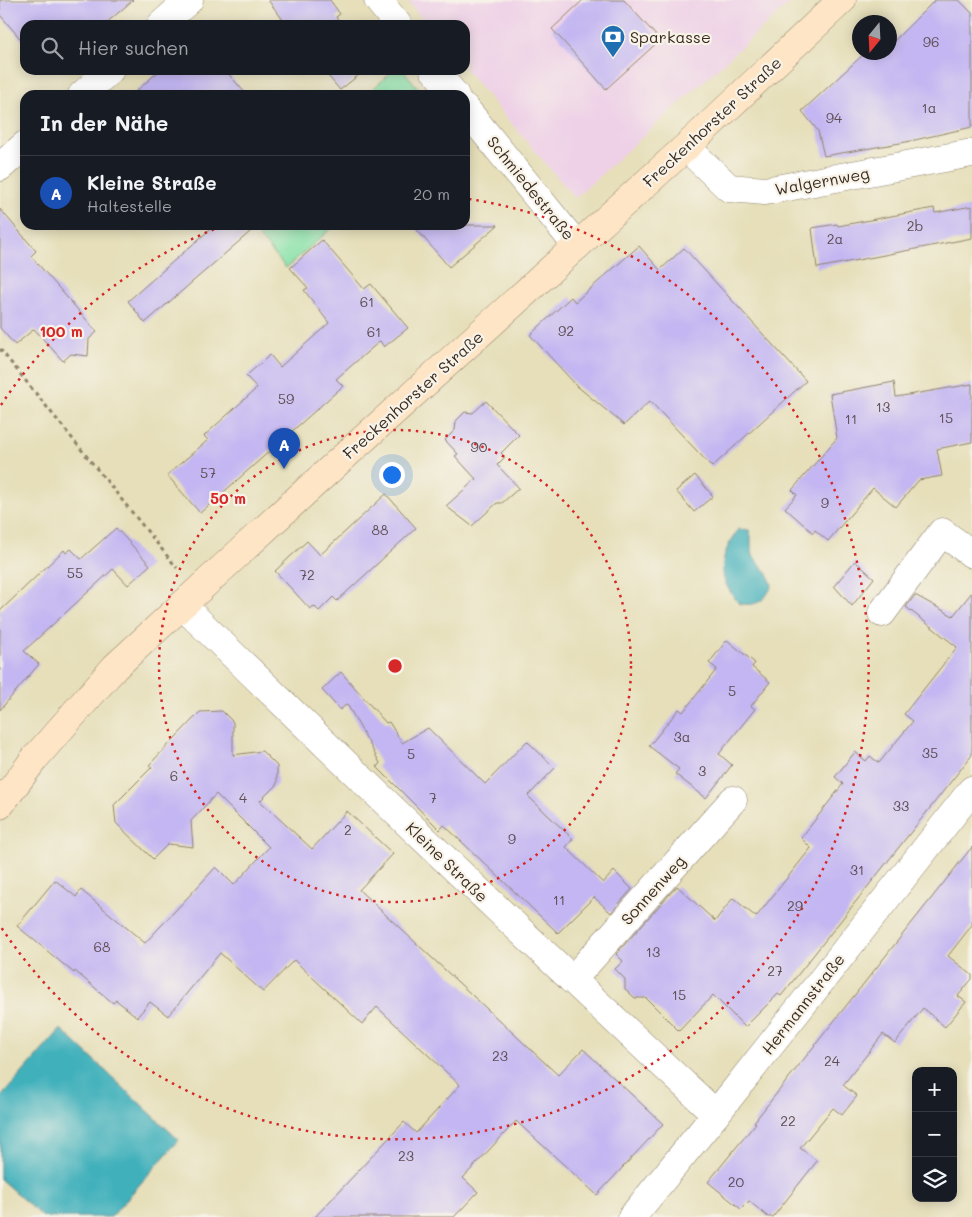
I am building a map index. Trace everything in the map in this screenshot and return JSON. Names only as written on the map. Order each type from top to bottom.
[{"type":"main road","name":"Freckenhorster Straße","points":[[0,805],[35,758],[114,667],[686,147],[842,0]]},
{"type":"street","points":[[167,20],[189,0]]},
{"type":"street","points":[[378,0],[394,20]]},
{"type":"street","points":[[88,90],[104,75]]},
{"type":"street","points":[[438,75],[451,90]]},
{"type":"street","name":"Schmiedestraße","points":[[470,114],[577,246]]},
{"type":"street","name":"Walgernweg","points":[[686,147],[729,188],[765,192],[972,154]]},
{"type":"street","points":[[0,168],[20,150]]},
{"type":"street","points":[[882,613],[942,532],[972,554]]},
{"type":"street","name":"Kleine Straße","points":[[189,598],[328,748],[716,1114]]},
{"type":"street","name":"Hermannstraße","points":[[645,1212],[716,1114],[972,790]]},
{"type":"street","name":"Sonnenweg","points":[[572,980],[734,800]]},
{"type":"path","points":[[0,350],[160,548],[189,598]]},
{"type":"shaded area","points":[[407,0],[793,0],[575,198],[470,75],[470,20],[424,20]]},
{"type":"green space","points":[[388,75],[407,75],[420,90],[372,90]]},
{"type":"green space","points":[[253,230],[329,230],[286,268]]},
{"type":"water","points":[[739,529],[749,530],[753,556],[768,574],[772,585],[760,602],[739,604],[723,577],[723,562],[727,548]]},
{"type":"water","points":[[61,1029],[179,1140],[111,1217],[43,1217],[0,1179],[0,1098]]},
{"type":"building","points":[[0,0],[133,0],[110,20],[20,20],[20,38],[0,15]]},
{"type":"building","points":[[268,0],[330,0],[340,14],[336,17],[338,20],[283,20]]},
{"type":"building","points":[[583,0],[624,0],[660,40],[606,89],[552,29]]},
{"type":"building","points":[[935,0],[959,0],[972,13],[972,127],[906,142],[824,156],[818,131],[802,111],[857,60],[897,60],[897,38]]},
{"type":"building","points":[[154,75],[229,75],[243,90],[138,90]]},
{"type":"building","points":[[327,75],[359,75],[340,90]]},
{"type":"building","points":[[972,206],[972,238],[817,268],[812,228],[837,224],[838,226],[934,208],[935,213]]},
{"type":"building","points":[[0,209],[36,251],[31,256],[97,332],[89,339],[88,356],[71,354],[63,361],[34,329],[15,345],[0,328]]},
{"type":"building","points":[[470,225],[498,225],[449,267],[417,230],[470,230]]},
{"type":"building","points":[[209,230],[252,230],[145,323],[128,301]]},
{"type":"building","points":[[322,240],[364,289],[371,284],[408,328],[384,347],[380,341],[336,379],[343,386],[200,513],[167,475],[208,440],[204,436],[257,388],[246,376],[270,355],[280,367],[329,323],[304,290],[308,288],[290,268]]},
{"type":"building","points":[[639,246],[660,270],[684,248],[806,381],[712,467],[650,401],[624,425],[577,386],[530,335],[571,297],[575,302]]},
{"type":"building","points":[[894,382],[896,397],[972,384],[972,442],[937,449],[942,476],[919,480],[896,507],[873,488],[828,541],[815,530],[813,533],[785,508],[797,495],[792,490],[837,438],[830,394]]},
{"type":"building","points":[[486,401],[519,435],[501,453],[505,457],[497,465],[519,488],[502,503],[497,503],[472,526],[446,506],[476,479],[455,456],[458,454],[445,440],[455,430],[456,421],[465,412],[473,413]]},
{"type":"building","points":[[695,475],[713,496],[694,512],[676,491]]},
{"type":"building","points":[[386,494],[416,528],[337,601],[333,597],[319,611],[314,606],[310,609],[275,571],[307,541],[320,555]]},
{"type":"building","points":[[116,528],[150,565],[128,585],[113,569],[24,651],[39,664],[0,710],[0,611],[64,550],[66,553],[71,549],[81,559]]},
{"type":"building","points":[[855,561],[874,578],[852,606],[834,586]]},
{"type":"building","points":[[972,592],[972,755],[781,996],[778,994],[745,1027],[713,995],[679,1031],[646,998],[635,998],[625,989],[625,979],[615,969],[623,961],[616,954],[677,886],[715,921],[733,898],[756,917],[811,848],[801,838],[843,784],[835,777],[855,752],[866,761],[870,756],[879,763],[913,721],[904,714],[957,647],[906,607],[915,595],[953,616]]},
{"type":"building","points":[[727,640],[755,663],[752,667],[770,682],[751,706],[755,709],[719,754],[732,765],[706,798],[675,774],[679,769],[649,746],[679,709],[683,712],[717,669],[709,663]]},
{"type":"building","points":[[341,672],[386,723],[389,722],[402,743],[428,728],[485,784],[527,741],[555,768],[528,796],[573,839],[566,847],[603,883],[614,871],[632,889],[611,913],[594,897],[558,933],[444,825],[440,830],[377,767],[380,763],[347,704],[340,710],[322,690]]},
{"type":"building","points":[[222,711],[233,722],[233,755],[262,751],[277,766],[277,784],[260,801],[312,849],[347,811],[393,854],[359,890],[558,1075],[583,1049],[663,1124],[597,1195],[516,1121],[463,1178],[478,1192],[454,1217],[315,1217],[404,1122],[416,1133],[460,1085],[377,1007],[362,1024],[294,960],[263,992],[220,953],[168,1016],[150,1002],[137,1017],[116,1000],[113,1003],[17,926],[55,880],[76,897],[81,890],[145,943],[216,867],[234,885],[269,847],[216,794],[191,821],[193,847],[168,844],[153,859],[116,823],[114,805],[152,767],[149,765],[200,712]]},
{"type":"building","points":[[972,847],[972,925],[948,956],[972,975],[972,979],[958,996],[966,1002],[945,1027],[923,1008],[895,1043],[883,1034],[843,1085],[857,1096],[842,1115],[833,1108],[800,1148],[817,1161],[773,1217],[768,1217],[749,1201],[741,1209],[708,1182]]},
{"type":"place","name":"Sparkasse","points":[[613,58]]},
{"type":"place","name":"Kleine Straße","points":[[284,469]]}]
